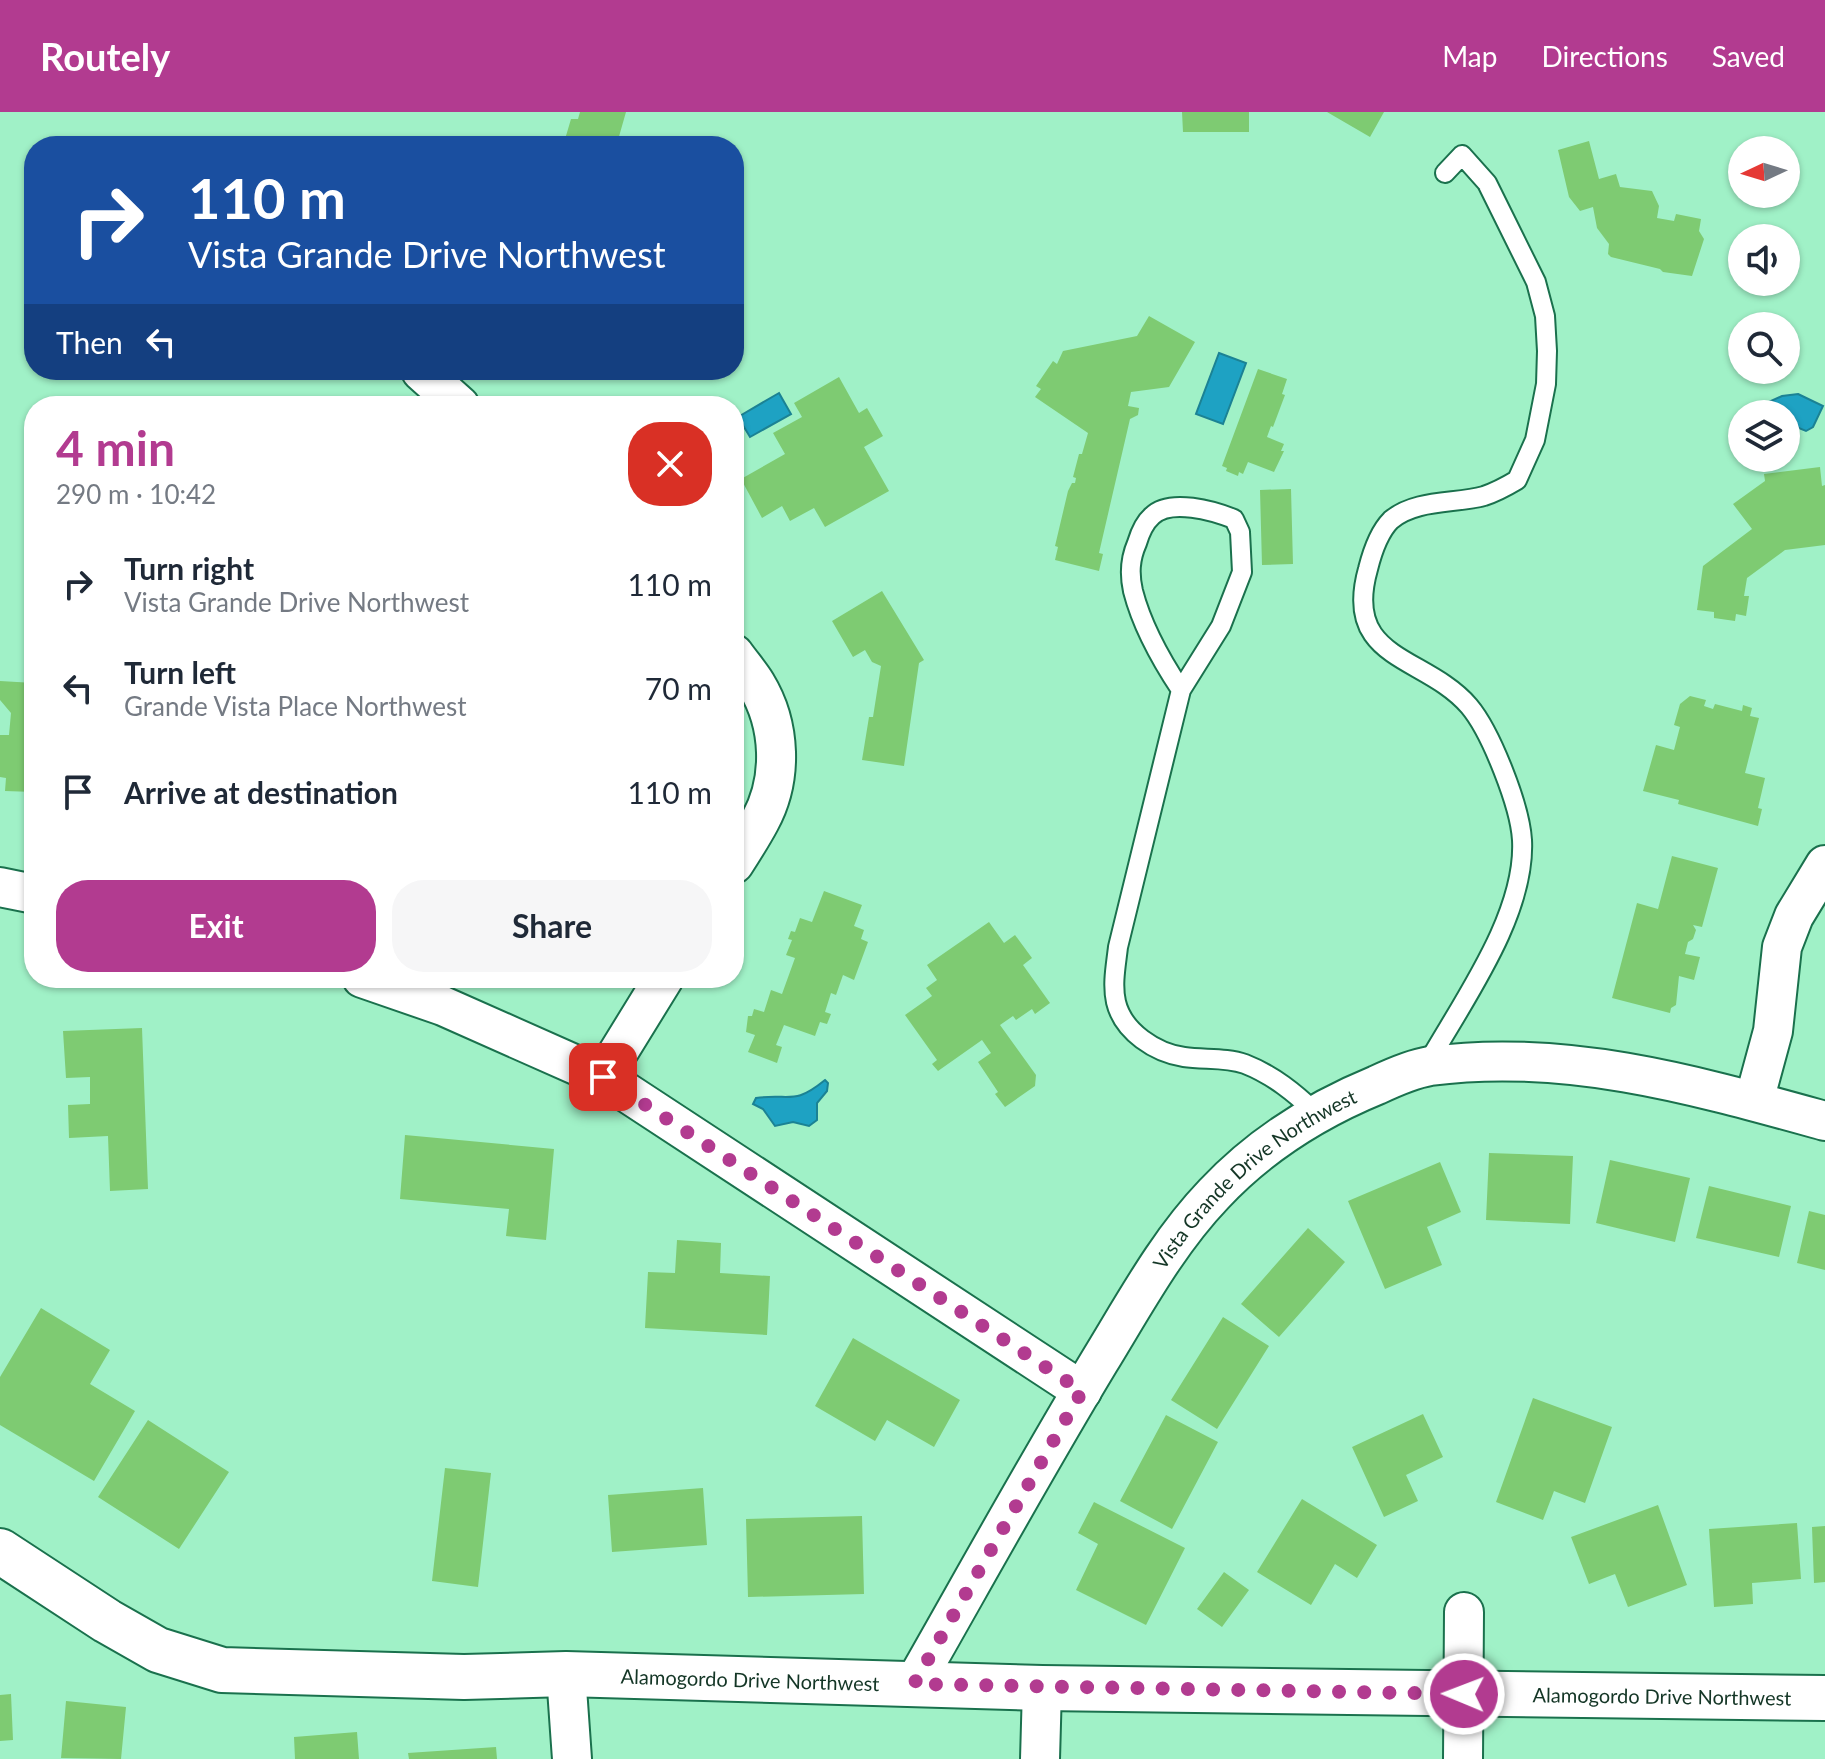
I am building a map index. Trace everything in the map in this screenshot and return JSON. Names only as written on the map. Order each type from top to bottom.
[{"type":"street","points":[[431,380],[449,396]]},
{"type":"street","points":[[744,668],[757,686],[775,732],[777,761],[772,791],[762,819],[744,848]]},
{"type":"street","points":[[1754,1101],[1773,1031],[1782,947],[1794,916],[1825,865]]},
{"type":"street","points":[[0,887],[24,892]]},
{"type":"street","points":[[391,988],[443,1006],[603,1077],[1082,1391]]},
{"type":"street","points":[[603,1077],[658,988]]},
{"type":"street","name":"Vista Grande Drive Northwest","points":[[914,1684],[1082,1391],[1150,1278],[1187,1225],[1213,1194],[1280,1136],[1316,1113],[1389,1079],[1426,1066],[1497,1060],[1597,1066],[1754,1101],[1825,1121]]},
{"type":"street","name":"Alamogordo Drive Northwest","points":[[18,1562],[107,1621],[158,1650],[222,1670],[464,1677],[566,1674],[1042,1688],[1825,1698]]},
{"type":"street","points":[[1463,1759],[1464,1612]]},
{"type":"street","points":[[566,1674],[572,1759]]},
{"type":"street","points":[[1040,1759],[1042,1688]]},
{"type":"lane","points":[[1426,1066],[1500,934],[1519,887],[1522,839],[1509,789],[1491,743],[1468,705],[1374,639],[1363,609],[1364,584],[1378,540],[1389,522],[1412,509],[1483,496],[1517,480],[1535,440],[1546,384],[1547,351],[1545,316],[1536,282],[1487,183],[1462,155],[1445,173]]},
{"type":"lane","points":[[1181,690],[1164,666],[1142,618],[1133,590],[1130,566],[1141,531],[1153,514],[1172,508],[1195,507],[1234,519],[1240,532],[1242,572],[1221,626],[1181,690],[1118,947],[1114,979],[1116,1004],[1129,1026],[1149,1045],[1184,1057],[1245,1064],[1283,1084],[1316,1113]]},
{"type":"water","points":[[1219,353],[1246,363],[1223,424],[1196,414]]},
{"type":"water","points":[[779,393],[791,414],[750,437],[744,427],[744,413]]},
{"type":"water","points":[[1798,394],[1823,406],[1813,427],[1806,431],[1800,428],[1800,400],[1773,400]]},
{"type":"water","points":[[825,1080],[828,1083],[827,1091],[817,1103],[817,1120],[809,1126],[793,1122],[775,1126],[763,1109],[753,1104],[756,1098],[798,1096]]},
{"type":"building","points":[[580,112],[626,112],[619,136],[566,136],[571,119],[578,119]]},
{"type":"building","points":[[1182,112],[1249,112],[1249,132],[1183,132]]},
{"type":"building","points":[[1327,112],[1384,112],[1370,137]]},
{"type":"building","points":[[1589,141],[1599,179],[1616,174],[1620,187],[1652,191],[1659,206],[1657,218],[1674,221],[1676,214],[1701,219],[1699,231],[1704,239],[1692,276],[1663,272],[1608,254],[1609,244],[1597,228],[1593,207],[1580,211],[1569,197],[1558,150]]},
{"type":"building","points":[[1149,316],[1195,342],[1169,387],[1131,392],[1128,406],[1139,408],[1138,415],[1130,419],[1099,553],[1103,554],[1099,571],[1055,560],[1058,547],[1055,546],[1068,491],[1075,483],[1076,478],[1073,477],[1088,433],[1035,397],[1041,389],[1036,386],[1053,361],[1057,364],[1063,351],[1137,336]]},
{"type":"building","points":[[1258,369],[1287,379],[1282,394],[1285,395],[1267,437],[1284,444],[1281,451],[1284,451],[1274,472],[1248,462],[1243,474],[1239,472],[1238,476],[1222,466]]},
{"type":"building","points":[[839,377],[859,413],[867,408],[883,436],[864,447],[889,491],[825,527],[814,508],[790,521],[782,506],[762,518],[744,485],[744,477],[785,454],[773,433],[802,417],[794,403]]},
{"type":"building","points":[[1820,467],[1822,486],[1825,485],[1825,545],[1785,550],[1747,578],[1744,596],[1749,596],[1746,616],[1736,614],[1735,621],[1714,618],[1714,612],[1697,610],[1703,566],[1752,529],[1733,504],[1765,481],[1764,474],[1800,472],[1800,470]]},
{"type":"building","points":[[1291,489],[1293,564],[1262,565],[1260,490]]},
{"type":"building","points":[[882,591],[924,660],[919,663],[904,766],[862,760],[881,666],[872,662],[865,650],[853,657],[832,621]]},
{"type":"building","points":[[0,681],[24,682],[24,792],[5,791],[6,778],[0,777],[0,735],[9,735],[11,713],[0,700]]},
{"type":"building","points":[[1690,696],[1706,700],[1704,706],[1713,709],[1715,704],[1742,711],[1743,705],[1752,708],[1750,716],[1759,718],[1745,773],[1765,778],[1758,808],[1762,809],[1758,826],[1643,791],[1656,745],[1674,750],[1680,727],[1674,725],[1680,704]]},
{"type":"building","points":[[1672,856],[1718,868],[1702,927],[1693,925],[1696,930],[1685,954],[1700,957],[1694,980],[1679,976],[1676,1005],[1670,1013],[1612,998],[1637,903],[1658,909]]},
{"type":"building","points":[[824,891],[862,905],[854,926],[864,930],[861,939],[868,942],[854,980],[843,975],[836,995],[831,993],[825,1012],[831,1014],[827,1024],[820,1022],[815,1036],[784,1025],[776,1045],[782,1047],[777,1063],[748,1052],[755,1035],[746,1032],[748,1016],[752,1016],[754,1009],[764,1012],[771,990],[782,994],[795,958],[786,955],[792,940],[788,939],[791,931],[795,932],[800,918],[812,922]]},
{"type":"building","points":[[989,922],[1004,943],[1015,935],[1032,958],[1023,965],[1050,1003],[1035,1014],[1032,1009],[1016,1020],[1013,1016],[1000,1025],[1036,1075],[1035,1086],[1005,1107],[978,1062],[991,1053],[982,1040],[938,1071],[932,1064],[937,1060],[905,1015],[932,996],[926,988],[937,980],[927,965]]},
{"type":"building","points":[[142,1028],[148,1189],[110,1191],[108,1136],[69,1138],[68,1105],[90,1104],[90,1077],[66,1078],[63,1031]]},
{"type":"building","points":[[405,1135],[554,1149],[546,1240],[506,1236],[509,1209],[400,1199]]},
{"type":"building","points":[[1489,1153],[1573,1156],[1570,1224],[1486,1220]]},
{"type":"building","points":[[1610,1160],[1690,1178],[1675,1242],[1596,1223]]},
{"type":"building","points":[[1440,1162],[1461,1212],[1427,1227],[1442,1265],[1385,1289],[1348,1201]]},
{"type":"building","points":[[1709,1186],[1791,1206],[1779,1257],[1696,1238]]},
{"type":"building","points":[[1809,1211],[1825,1215],[1825,1270],[1797,1263]]},
{"type":"building","points":[[1308,1228],[1345,1262],[1279,1337],[1241,1304]]},
{"type":"building","points":[[677,1240],[721,1243],[720,1273],[770,1276],[767,1335],[645,1328],[648,1272],[675,1273]]},
{"type":"building","points":[[41,1308],[110,1350],[90,1384],[135,1411],[94,1481],[0,1425],[0,1377]]},
{"type":"building","points":[[1223,1317],[1269,1346],[1217,1429],[1171,1400]]},
{"type":"building","points":[[853,1338],[960,1400],[934,1447],[887,1420],[875,1441],[815,1406]]},
{"type":"building","points":[[1533,1398],[1612,1427],[1585,1503],[1554,1491],[1543,1520],[1496,1502]]},
{"type":"building","points":[[1423,1414],[1443,1457],[1406,1475],[1418,1501],[1384,1517],[1352,1447]]},
{"type":"building","points":[[1166,1415],[1218,1442],[1172,1529],[1120,1501]]},
{"type":"building","points":[[148,1420],[229,1472],[179,1549],[98,1497]]},
{"type":"building","points":[[445,1468],[491,1473],[478,1587],[432,1581]]},
{"type":"building","points":[[703,1488],[707,1545],[612,1552],[608,1495]]},
{"type":"building","points":[[1302,1499],[1377,1545],[1357,1578],[1335,1564],[1311,1605],[1257,1572]]},
{"type":"building","points":[[1094,1502],[1185,1548],[1146,1625],[1076,1590],[1098,1544],[1078,1533]]},
{"type":"building","points":[[1658,1505],[1687,1585],[1628,1607],[1615,1574],[1589,1584],[1571,1537]]},
{"type":"building","points":[[862,1516],[864,1594],[748,1597],[746,1519]]},
{"type":"building","points":[[1797,1523],[1801,1579],[1752,1583],[1753,1604],[1714,1607],[1709,1529]]},
{"type":"building","points":[[1825,1526],[1825,1582],[1814,1583],[1812,1527]]},
{"type":"building","points":[[1224,1572],[1249,1590],[1222,1627],[1197,1609]]},
{"type":"building","points":[[11,1694],[13,1740],[0,1741],[0,1695]]},
{"type":"building","points":[[66,1701],[126,1707],[121,1759],[61,1758]]},
{"type":"building","points":[[357,1732],[359,1759],[295,1759],[294,1737]]},
{"type":"building","points":[[496,1747],[497,1759],[409,1759],[408,1753]]},
{"type":"route","points":[[603,1077],[1082,1391],[914,1684],[1464,1694]]}]
